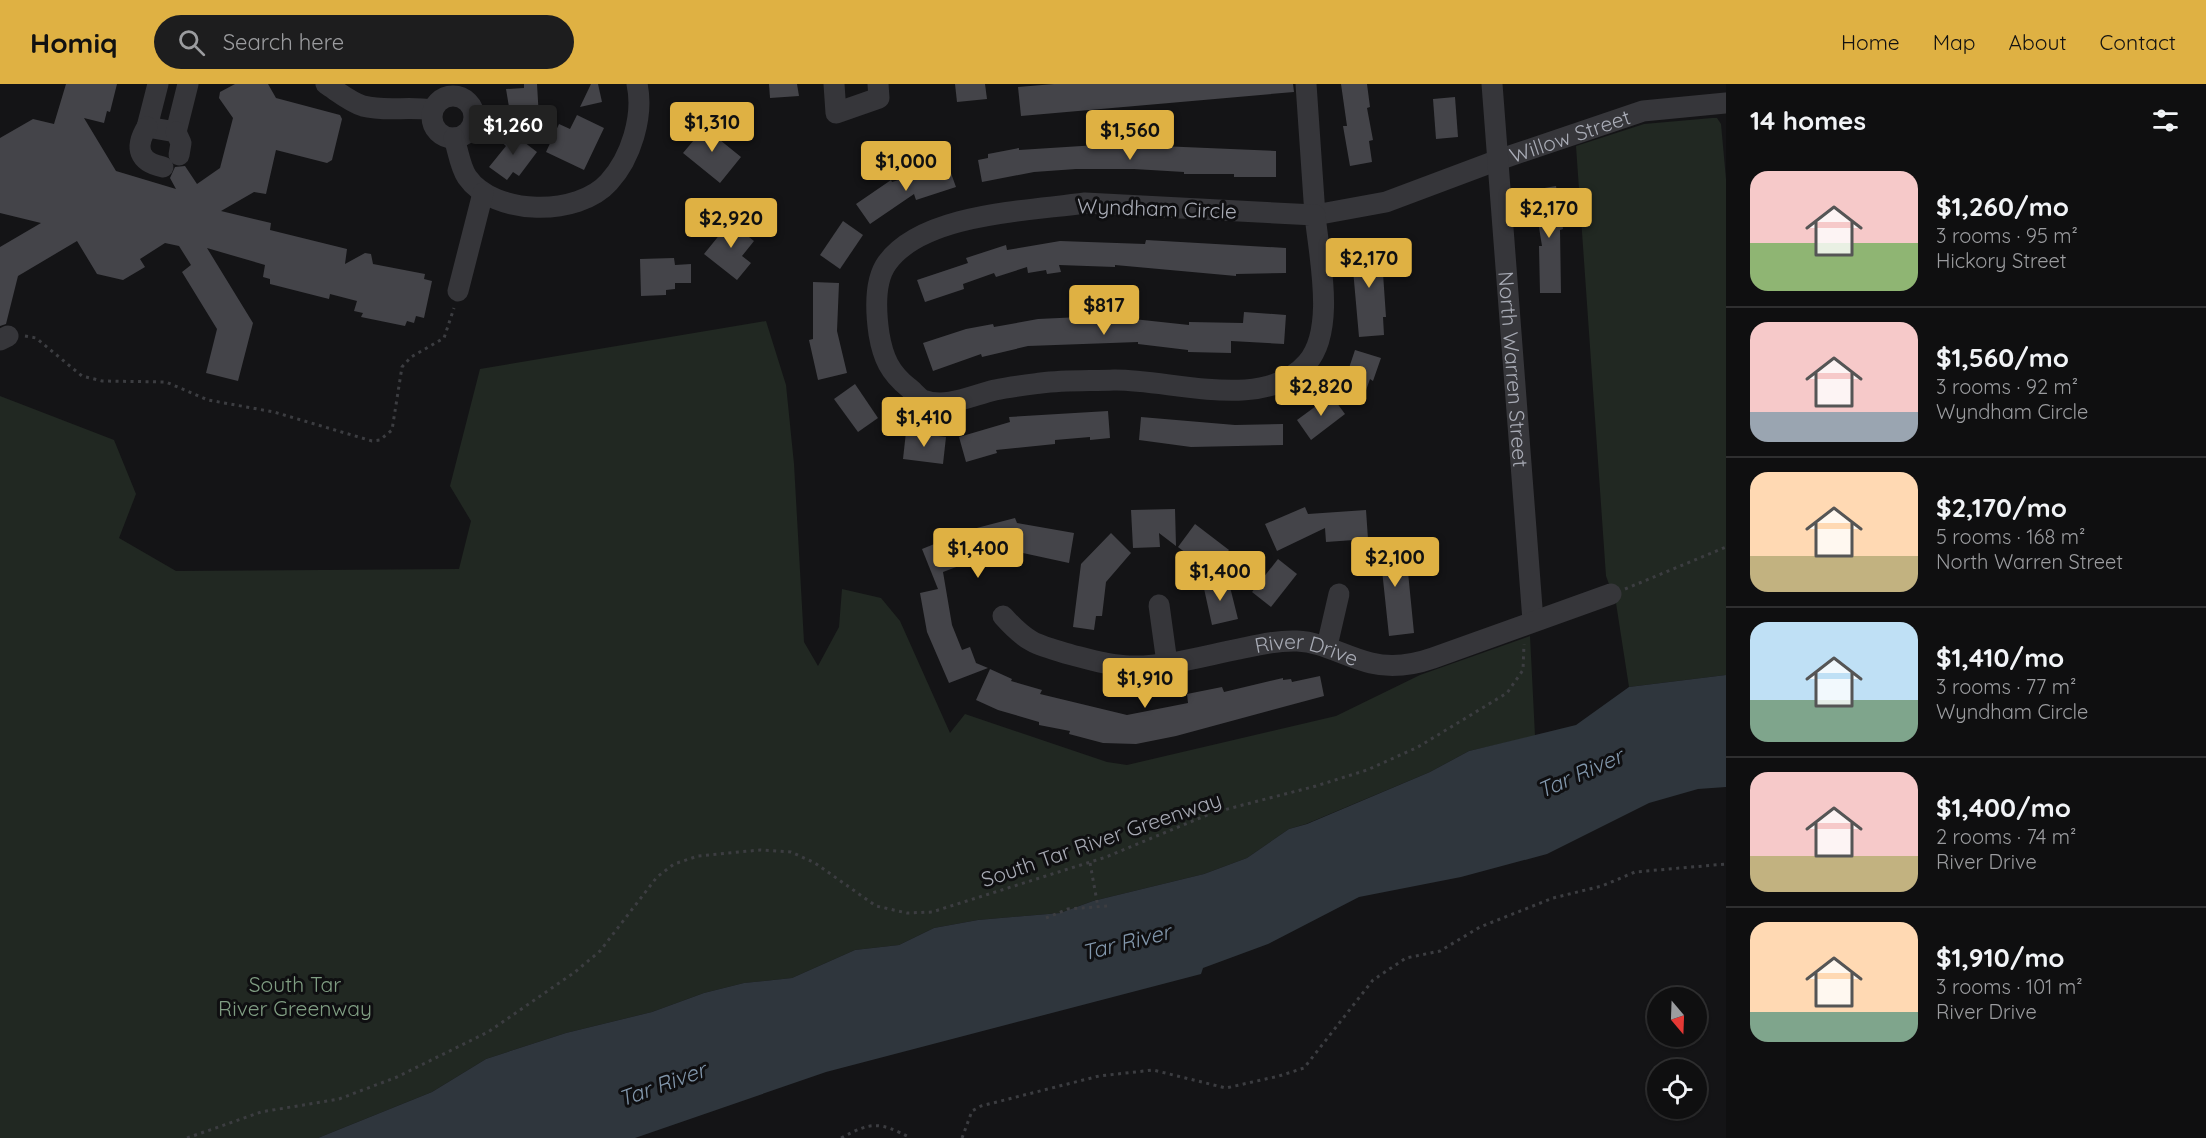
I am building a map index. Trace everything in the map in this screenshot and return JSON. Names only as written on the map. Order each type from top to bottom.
[{"type":"street","points":[[158,84],[147,127],[140,138],[140,153],[149,164],[171,161],[181,143],[176,132],[188,84]]},
{"type":"street","points":[[326,84],[362,106],[394,109],[411,106],[432,111]]},
{"type":"street","points":[[454,138],[466,176],[483,194],[506,204],[542,207],[558,205],[595,193],[608,183],[618,170],[639,122],[641,102],[637,84]]},
{"type":"street","points":[[834,84],[836,113],[879,98],[878,84]]},
{"type":"street","name":"Wyndham Circle","points":[[1306,84],[1324,316],[1320,338],[1309,362],[1288,381],[1236,391],[1128,380],[1042,383],[995,390],[954,402],[924,400],[893,375],[882,352],[878,327],[878,286],[886,263],[911,240],[945,227],[984,217],[1085,203],[1315,215]]},
{"type":"street","name":"North Warren Street","points":[[1492,84],[1529,629]]},
{"type":"street","points":[[468,93],[474,120],[467,133],[454,138],[444,136],[436,130],[432,121],[432,111],[437,102],[446,96],[460,96],[468,93]]},
{"type":"street","name":"Willow Street","points":[[1315,215],[1386,202],[1498,160],[1643,111],[1726,103]]},
{"type":"street","points":[[147,127],[176,132]]},
{"type":"street","points":[[458,291],[483,194]]},
{"type":"street","points":[[1327,646],[1339,594]]},
{"type":"street","name":"River Drive","points":[[1003,616],[1021,636],[1042,647],[1100,662],[1130,666],[1167,663],[1274,642],[1297,641],[1327,646],[1370,663],[1413,664],[1529,629],[1611,594]]},
{"type":"street","points":[[1159,605],[1167,663]]},
{"type":"path","points":[[4,338],[36,338],[82,376],[102,381],[166,382],[208,400],[274,412],[372,441],[380,440],[392,430],[402,367],[411,357],[444,338],[458,291]]},
{"type":"path","points":[[1611,594],[1726,548]]},
{"type":"path","name":"South Tar River Greenway","points":[[187,1138],[261,1112],[339,1099],[363,1091],[433,1060],[488,1032],[575,972],[600,951],[657,877],[674,864],[698,856],[760,850],[792,852],[815,863],[876,906],[907,913],[932,912],[1147,842],[1212,813],[1367,770],[1418,747],[1507,693],[1523,670],[1529,629]]},
{"type":"path","points":[[1090,862],[1098,907]]},
{"type":"path","points":[[962,1138],[972,1110],[1099,1076],[1153,1070],[1226,1088],[1305,1068],[1373,980],[1406,958],[1440,951],[1480,927],[1553,898],[1602,886],[1635,872],[1726,864]]},
{"type":"path","points":[[1046,918],[1068,909],[1108,906]]},
{"type":"path","points":[[841,1138],[869,1124],[881,1124],[911,1138]]},
{"type":"green space","points":[[1717,118],[1721,124],[1726,179],[1726,675],[1629,687],[1616,603],[1606,576],[1576,146],[1644,124]]},
{"type":"green space","points":[[766,321],[786,385],[794,464],[804,642],[818,666],[839,627],[842,589],[881,598],[900,621],[950,733],[965,714],[1107,762],[1127,765],[1336,716],[1420,675],[1530,636],[1535,736],[1469,751],[1430,772],[1289,829],[1247,858],[1204,874],[1093,901],[1060,913],[978,920],[934,928],[899,945],[855,950],[792,978],[744,983],[704,993],[652,1012],[566,1033],[486,1059],[432,1092],[318,1138],[0,1138],[0,396],[114,440],[136,494],[119,538],[176,571],[459,569],[471,521],[450,486],[480,369]]},
{"type":"water","name":"Tar River","points":[[1726,675],[1726,787],[1698,789],[1649,803],[1547,854],[1461,877],[1359,897],[1268,944],[1203,968],[1201,974],[826,1072],[635,1138],[318,1138],[432,1092],[486,1059],[566,1033],[652,1012],[704,993],[744,983],[792,978],[855,950],[899,945],[934,928],[978,920],[1060,913],[1093,901],[1204,874],[1247,858],[1289,829],[1307,824],[1430,772],[1469,751],[1576,725],[1629,687]]},
{"type":"building","points":[[66,84],[117,84],[110,112],[107,111],[104,123],[84,118],[116,171],[176,189],[170,178],[175,167],[185,166],[197,184],[220,168],[233,118],[219,98],[220,92],[235,84],[268,84],[276,98],[340,115],[342,119],[332,160],[327,163],[276,150],[266,194],[254,192],[221,211],[271,223],[270,230],[347,249],[345,264],[365,253],[371,254],[373,264],[425,274],[424,279],[432,281],[424,318],[416,316],[414,323],[407,321],[405,326],[361,317],[363,313],[354,311],[357,301],[330,294],[329,299],[270,284],[270,279],[263,277],[265,265],[207,248],[253,323],[238,381],[206,373],[217,329],[182,272],[191,265],[179,246],[165,243],[140,259],[145,267],[123,280],[97,274],[77,241],[18,276],[6,324],[0,326],[0,247],[41,223],[0,213],[0,138],[33,119],[54,124]]},
{"type":"building","points":[[524,84],[537,84],[539,118],[511,119],[506,89],[524,88]]},
{"type":"building","points":[[591,84],[598,84],[602,102],[580,107]]},
{"type":"building","points":[[769,84],[797,84],[799,96],[770,98]]},
{"type":"building","points":[[955,84],[985,84],[987,99],[957,102]]},
{"type":"building","points":[[1054,84],[1293,84],[1294,92],[1021,116],[1018,87]]},
{"type":"building","points":[[1341,84],[1367,84],[1370,107],[1367,108],[1373,140],[1369,141],[1372,162],[1350,166],[1343,126],[1347,126]]},
{"type":"building","points":[[1455,97],[1458,137],[1436,139],[1433,99]]},
{"type":"building","points":[[577,115],[604,128],[584,170],[546,152],[559,124],[570,129]]},
{"type":"building","points":[[710,121],[725,133],[720,140],[741,157],[720,183],[683,153]]},
{"type":"building","points":[[507,129],[537,152],[519,176],[513,172],[507,180],[489,167],[506,146],[499,140]]},
{"type":"building","points":[[1113,144],[1276,151],[1276,177],[1234,177],[1234,174],[1184,174],[1184,172],[1134,169],[1076,169],[1034,172],[982,182],[978,160],[988,158],[988,154],[1019,148],[1019,150]]},
{"type":"building","points":[[948,165],[956,187],[916,200],[914,194],[870,224],[856,204],[891,180],[892,182]]},
{"type":"building","points":[[1556,186],[1563,229],[1560,230],[1561,293],[1540,293],[1539,246],[1542,246],[1533,190]]},
{"type":"building","points":[[734,217],[748,228],[744,233],[754,241],[742,256],[751,263],[737,280],[704,254]]},
{"type":"building","points":[[843,221],[863,235],[840,269],[820,255]]},
{"type":"building","points":[[1146,240],[1286,248],[1286,273],[1236,274],[1236,276],[1115,265],[1115,267],[1059,265],[1061,272],[1047,274],[1046,270],[1028,273],[1027,267],[996,277],[994,273],[963,284],[964,289],[925,302],[917,280],[968,263],[966,258],[1006,245],[1007,250],[1060,241],[1145,244]]},
{"type":"building","points":[[1381,244],[1386,317],[1383,317],[1384,335],[1359,337],[1351,247]]},
{"type":"building","points":[[674,258],[675,265],[691,264],[691,283],[675,283],[675,289],[666,290],[666,295],[641,296],[640,259]]},
{"type":"building","points":[[813,282],[839,283],[837,331],[847,373],[818,380],[809,340],[813,339]]},
{"type":"building","points":[[1244,312],[1286,315],[1284,344],[1231,341],[1231,353],[1188,352],[1188,350],[1138,344],[1138,342],[1028,346],[982,357],[981,354],[933,371],[923,343],[966,329],[993,324],[994,327],[1038,319],[1102,316],[1103,319],[1124,318],[1189,325],[1189,322],[1243,323]]},
{"type":"building","points":[[1355,350],[1381,358],[1373,381],[1370,379],[1364,396],[1342,389]]},
{"type":"building","points":[[855,384],[878,418],[858,432],[834,399]]},
{"type":"building","points":[[1331,395],[1345,414],[1311,440],[1297,420]]},
{"type":"building","points":[[1108,411],[1110,438],[1055,440],[1055,444],[996,450],[997,453],[966,462],[959,437],[1010,422],[1009,417]]},
{"type":"building","points":[[1141,417],[1235,425],[1283,424],[1283,445],[1191,447],[1139,440]]},
{"type":"building","points":[[906,432],[946,437],[943,464],[903,459]]},
{"type":"building","points":[[1305,507],[1308,514],[1366,510],[1368,539],[1326,542],[1325,528],[1277,551],[1265,524]]},
{"type":"building","points":[[1175,509],[1176,546],[1159,533],[1160,547],[1133,548],[1131,510]]},
{"type":"building","points":[[1015,518],[1017,523],[1074,533],[1069,563],[1004,549],[943,572],[952,625],[962,650],[970,647],[976,663],[988,668],[949,683],[927,632],[920,593],[938,589],[922,549],[969,530]]},
{"type":"building","points":[[1195,524],[1229,550],[1211,572],[1178,547]]},
{"type":"building","points":[[1111,533],[1131,553],[1106,582],[1102,616],[1096,616],[1094,630],[1073,627],[1081,564]]},
{"type":"building","points":[[1394,538],[1408,572],[1414,633],[1389,636],[1382,570],[1370,548]]},
{"type":"building","points":[[1278,559],[1297,574],[1271,607],[1252,592]]},
{"type":"building","points":[[1228,579],[1238,619],[1212,625],[1203,584]]},
{"type":"building","points":[[990,669],[1012,679],[1011,681],[1042,690],[1040,694],[1127,715],[1188,703],[1187,694],[1222,687],[1224,692],[1283,678],[1283,680],[1291,679],[1292,682],[1320,676],[1324,696],[1176,736],[1136,744],[1103,743],[1069,734],[1070,731],[1039,725],[1039,722],[998,710],[976,700]]}]
